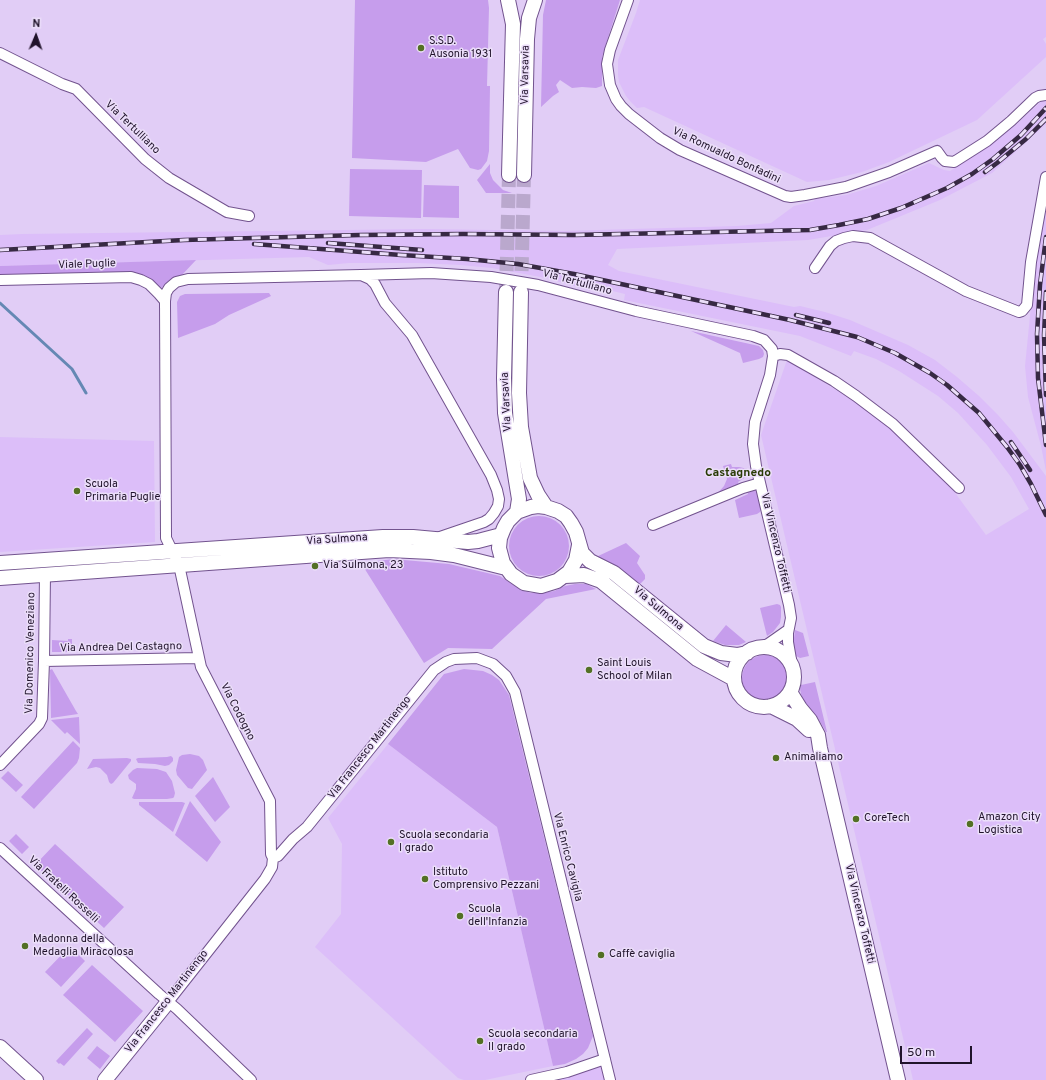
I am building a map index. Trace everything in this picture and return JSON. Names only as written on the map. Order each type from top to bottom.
[{"type":"street","name":"Via Varsavia","points":[[508,0],[513,24],[509,175]]},
{"type":"street","name":"Via Varsavia","points":[[524,175],[528,32],[529,18],[535,0]]},
{"type":"street","name":"Via Romualdo Bonfadini","points":[[628,0],[608,57],[607,71],[610,85],[621,106],[660,138],[680,150],[777,194],[791,197],[846,187],[868,180],[937,151],[945,161],[954,162],[980,146],[1002,129],[1034,98],[1046,95]]},
{"type":"street","name":"Via Tertulliano","points":[[0,53],[62,84],[76,89],[145,159],[169,178],[227,212],[249,216]]},
{"type":"street","points":[[815,268],[830,246],[836,241],[853,236],[870,238],[966,291],[1019,312],[1022,311],[1026,305],[1031,262],[1046,177]]},
{"type":"street","name":"Via Tertulliano","points":[[165,301],[166,293],[169,288],[176,282],[185,279],[431,274],[468,275],[523,282],[636,311],[759,337],[769,344],[773,356]]},
{"type":"street","points":[[361,275],[370,279],[375,284],[385,303],[412,335],[491,475],[497,490],[499,499],[498,506],[494,513],[484,522],[436,538]]},
{"type":"street","name":"Viale Puglie","points":[[0,280],[134,277],[149,284],[165,301]]},
{"type":"street","name":"Via Varsavia","points":[[506,292],[504,378],[505,413],[519,499],[517,512]]},
{"type":"street","name":"Via Varsavia","points":[[521,292],[519,393],[521,427],[530,478],[538,495],[546,507]]},
{"type":"street","points":[[165,301],[166,538],[179,565]]},
{"type":"street","points":[[773,356],[780,354],[788,355],[856,396],[893,424],[959,488]]},
{"type":"street","name":"Via Vincenzo Toffetti","points":[[773,356],[770,376],[755,422],[753,435],[754,454],[760,483],[791,618],[788,630],[788,642],[794,680],[790,692],[815,727],[818,734],[820,748],[898,1080]]},
{"type":"street","points":[[653,525],[743,488],[760,483]]},
{"type":"street","name":"Via Sulmona","points":[[517,512],[531,507],[546,507],[558,511],[566,516],[576,532],[582,553],[590,561],[614,573],[704,646],[720,653],[737,655],[746,652]]},
{"type":"street","points":[[506,568],[500,551],[501,535],[508,521],[517,512]]},
{"type":"street","name":"Via Sulmona","points":[[0,563],[383,537],[436,538],[473,542],[486,540],[501,535]]},
{"type":"street","points":[[565,576],[575,562],[579,545]]},
{"type":"street","name":"Via Sulmona","points":[[0,578],[389,550],[410,550],[454,556],[506,568],[517,579],[533,585],[550,584],[565,576],[584,575],[602,581],[697,659],[734,679]]},
{"type":"street","name":"Via Codogno","points":[[179,565],[198,658],[270,801],[271,854],[273,862]]},
{"type":"street","name":"Via Domenico Veneziano","points":[[0,765],[39,724],[42,718],[45,574]]},
{"type":"street","points":[[762,647],[788,630]]},
{"type":"street","points":[[734,679],[736,666],[741,658],[746,652],[755,648],[770,647],[778,650],[787,657],[792,665]]},
{"type":"street","name":"Via Andrea Del Castagno","points":[[44,661],[198,658]]},
{"type":"street","name":"Via Francesco Martinengo","points":[[105,1080],[265,879],[273,862],[293,839],[307,827],[434,670],[446,662],[454,659],[477,658]]},
{"type":"street","name":"Via Enrico Caviglia","points":[[477,658],[485,660],[499,669],[511,683],[515,692],[610,1080]]},
{"type":"street","name":"Via Vincenzo Toffetti","points":[[734,679],[738,691],[746,701],[758,706],[771,706],[793,716],[804,724],[820,748]]},
{"type":"street","points":[[771,706],[783,700],[790,692]]},
{"type":"street","name":"Via Fratelli Rosselli","points":[[0,848],[210,1040],[251,1080]]},
{"type":"street","points":[[0,1047],[36,1080]]},
{"type":"street","points":[[531,1080],[567,1072],[605,1059]]},
{"type":"shaded area","name":"S.S.D. Ausonia 1931","points":[[355,0],[488,0],[487,86],[490,86],[489,151],[487,161],[481,169],[478,170],[470,168],[458,149],[426,162],[352,158]]},
{"type":"shaded area","points":[[546,0],[620,0],[602,57],[602,86],[596,88],[572,88],[560,80],[556,85],[559,92],[541,107],[543,15]]},
{"type":"shaded area","points":[[640,0],[1046,0],[1046,37],[1043,39],[1046,44],[1046,57],[977,120],[889,162],[862,172],[829,180],[807,182],[644,107],[637,108],[630,101],[619,82],[618,60]]},
{"type":"shaded area","points":[[1046,97],[1046,124],[992,173],[940,200],[867,230],[808,240],[617,249],[608,265],[619,271],[825,312],[850,320],[908,345],[935,360],[979,396],[1013,432],[1046,476],[1046,1080],[913,1080],[761,435],[787,360],[881,419],[953,490],[986,535],[1029,509],[1011,477],[987,445],[958,413],[938,396],[899,371],[876,359],[854,351],[851,356],[800,336],[624,300],[625,294],[596,287],[591,291],[546,278],[492,268],[418,263],[349,263],[328,265],[309,257],[0,266],[0,235],[425,229],[563,231],[737,226],[771,223],[794,206],[814,201],[815,199],[846,195],[876,186],[929,163],[944,170],[950,171],[987,147],[1017,124]]},
{"type":"shaded area","points":[[490,164],[490,173],[493,180],[503,190],[512,193],[486,193],[477,180]]},
{"type":"shaded area","points":[[350,169],[422,170],[421,218],[349,216]]},
{"type":"shaded area","points":[[424,185],[459,186],[459,218],[423,217]]},
{"type":"shaded area","points":[[1046,203],[1046,471],[1028,397],[1025,366],[1035,266]]},
{"type":"shaded area","points":[[196,260],[182,275],[171,279],[159,290],[150,281],[0,276],[0,266]]},
{"type":"shaded area","points":[[269,293],[271,296],[229,315],[215,324],[178,338],[177,302],[180,296],[185,294]]},
{"type":"shaded area","points":[[691,331],[759,346],[763,350],[763,357],[743,363],[740,353]]},
{"type":"shaded area","name":"Scuola Primaria Puglie","points":[[0,437],[154,441],[155,542],[0,552]]},
{"type":"shaded area","points":[[731,464],[732,467],[748,469],[749,475],[738,482],[739,485],[716,495],[724,486],[727,479],[723,466]]},
{"type":"shaded area","points":[[754,490],[758,493],[761,508],[760,512],[739,518],[735,500],[748,494],[747,491]]},
{"type":"shaded area","points":[[533,516],[545,516],[556,521],[564,529],[569,540],[567,558],[556,571],[545,576],[533,576],[522,571],[514,563],[509,552],[509,540],[514,529],[522,521]]},
{"type":"shaded area","points":[[626,543],[640,556],[637,563],[645,575],[645,579],[639,585],[596,557]]},
{"type":"shaded area","points":[[393,559],[449,564],[500,576],[521,590],[531,593],[554,591],[565,586],[575,584],[586,584],[596,589],[546,599],[492,649],[448,648],[424,663],[361,563]]},
{"type":"shaded area","points":[[777,604],[781,607],[780,623],[773,632],[767,636],[760,608]]},
{"type":"shaded area","points":[[726,625],[746,642],[739,645],[725,645],[713,641]]},
{"type":"shaded area","points":[[795,630],[803,633],[809,656],[800,658],[796,656],[793,646]]},
{"type":"shaded area","points":[[68,639],[72,639],[72,652],[52,652],[52,640],[68,641]]},
{"type":"shaded area","points":[[765,655],[778,659],[784,665],[788,678],[784,691],[778,697],[765,701],[752,697],[746,691],[742,678],[746,665],[752,659]]},
{"type":"shaded area","points":[[52,669],[78,714],[51,718],[50,670]]},
{"type":"shaded area","points":[[464,669],[483,671],[492,675],[499,680],[509,695],[593,1036],[588,1048],[583,1054],[565,1064],[553,1066],[497,827],[388,744],[444,674]]},
{"type":"shaded area","points":[[815,682],[827,732],[818,718],[803,701],[801,694],[801,685]]},
{"type":"shaded area","points":[[79,717],[80,744],[67,732],[65,734],[51,720]]},
{"type":"shaded area","points":[[73,741],[80,748],[77,763],[34,809],[21,797]]},
{"type":"shaded area","name":"Istituto Comprensivo Pezzani","points":[[388,744],[497,827],[553,1066],[485,1080],[464,1080],[458,1078],[315,947],[341,914],[342,844],[328,818]]},
{"type":"shaded area","points":[[190,754],[199,756],[203,760],[207,770],[192,789],[188,788],[177,775],[176,770],[179,757]]},
{"type":"shaded area","points":[[171,756],[173,761],[169,765],[165,766],[138,763],[136,759],[138,758]]},
{"type":"shaded area","points":[[93,759],[131,759],[131,761],[111,784],[107,775],[100,768],[96,767],[87,769]]},
{"type":"shaded area","points":[[137,768],[157,769],[166,772],[172,781],[175,793],[174,797],[167,799],[132,798],[136,789],[136,784],[129,779],[128,775]]},
{"type":"shaded area","points":[[8,771],[23,785],[16,792],[1,778]]},
{"type":"shaded area","points":[[213,777],[230,807],[215,822],[195,796]]},
{"type":"shaded area","points":[[190,801],[221,842],[207,862],[175,835]]},
{"type":"shaded area","points":[[139,802],[185,803],[173,832],[139,805]]},
{"type":"shaded area","points":[[16,834],[29,847],[22,854],[9,841]]},
{"type":"shaded area","points":[[55,844],[124,907],[104,928],[35,865]]},
{"type":"shaded area","points":[[70,946],[85,961],[61,987],[45,972]]},
{"type":"shaded area","points":[[92,965],[143,1011],[115,1042],[63,995]]},
{"type":"shaded area","points":[[87,1028],[93,1034],[64,1066],[60,1063],[59,1064],[56,1061]]},
{"type":"shaded area","points":[[97,1046],[110,1056],[100,1069],[87,1058]]},
{"type":"shaded area","points":[[605,1059],[610,1080],[531,1080]]},
{"type":"waterway","points":[[0,303],[72,369],[86,393]]},
{"type":"tunnel","points":[[506,292],[509,175]]},
{"type":"tunnel","points":[[521,292],[524,175]]},
{"type":"railway","points":[[0,250],[184,240],[360,235],[574,235],[810,230],[868,219],[901,208],[947,188],[972,174],[993,159],[1021,135],[1046,108]]},
{"type":"railway","points":[[985,172],[1026,139],[1046,119]]},
{"type":"railway","points":[[1046,237],[1040,285],[1037,334],[1038,378],[1046,445]]},
{"type":"railway","points":[[328,243],[422,250]]},
{"type":"railway","points":[[254,244],[518,264],[574,274],[790,320],[857,337],[895,353],[930,373],[947,385],[979,413],[1020,465],[1046,515]]},
{"type":"railway","points":[[1046,292],[1044,335],[1046,395]]},
{"type":"railway","points":[[796,315],[829,323]]},
{"type":"railway","points":[[1011,442],[1030,470]]},
{"type":"place","name":"S.S.D. Ausonia 1931","points":[[421,48]]},
{"type":"place","name":"Scuola Primaria Puglie","points":[[77,491]]},
{"type":"place","name":"Via Sulmona, 23","points":[[315,566]]},
{"type":"place","name":"Saint Louis School of Milan","points":[[589,670]]},
{"type":"place","name":"Animaliamo","points":[[776,758]]},
{"type":"place","name":"CoreTech","points":[[856,819]]},
{"type":"place","name":"Amazon City Logistica","points":[[970,824]]},
{"type":"place","name":"Scuola secondaria I grado","points":[[391,842]]},
{"type":"place","name":"Istituto Comprensivo Pezzani","points":[[425,879]]},
{"type":"place","name":"Scuola dell'Infanzia","points":[[460,916]]},
{"type":"place","name":"Madonna della Medaglia Miracolosa","points":[[25,946]]},
{"type":"place","name":"Caffè caviglia","points":[[601,955]]},
{"type":"place","name":"Scuola secondaria II grado","points":[[480,1041]]},
{"type":"district","name":"Castagnedo","points":[[738,474]]}]
